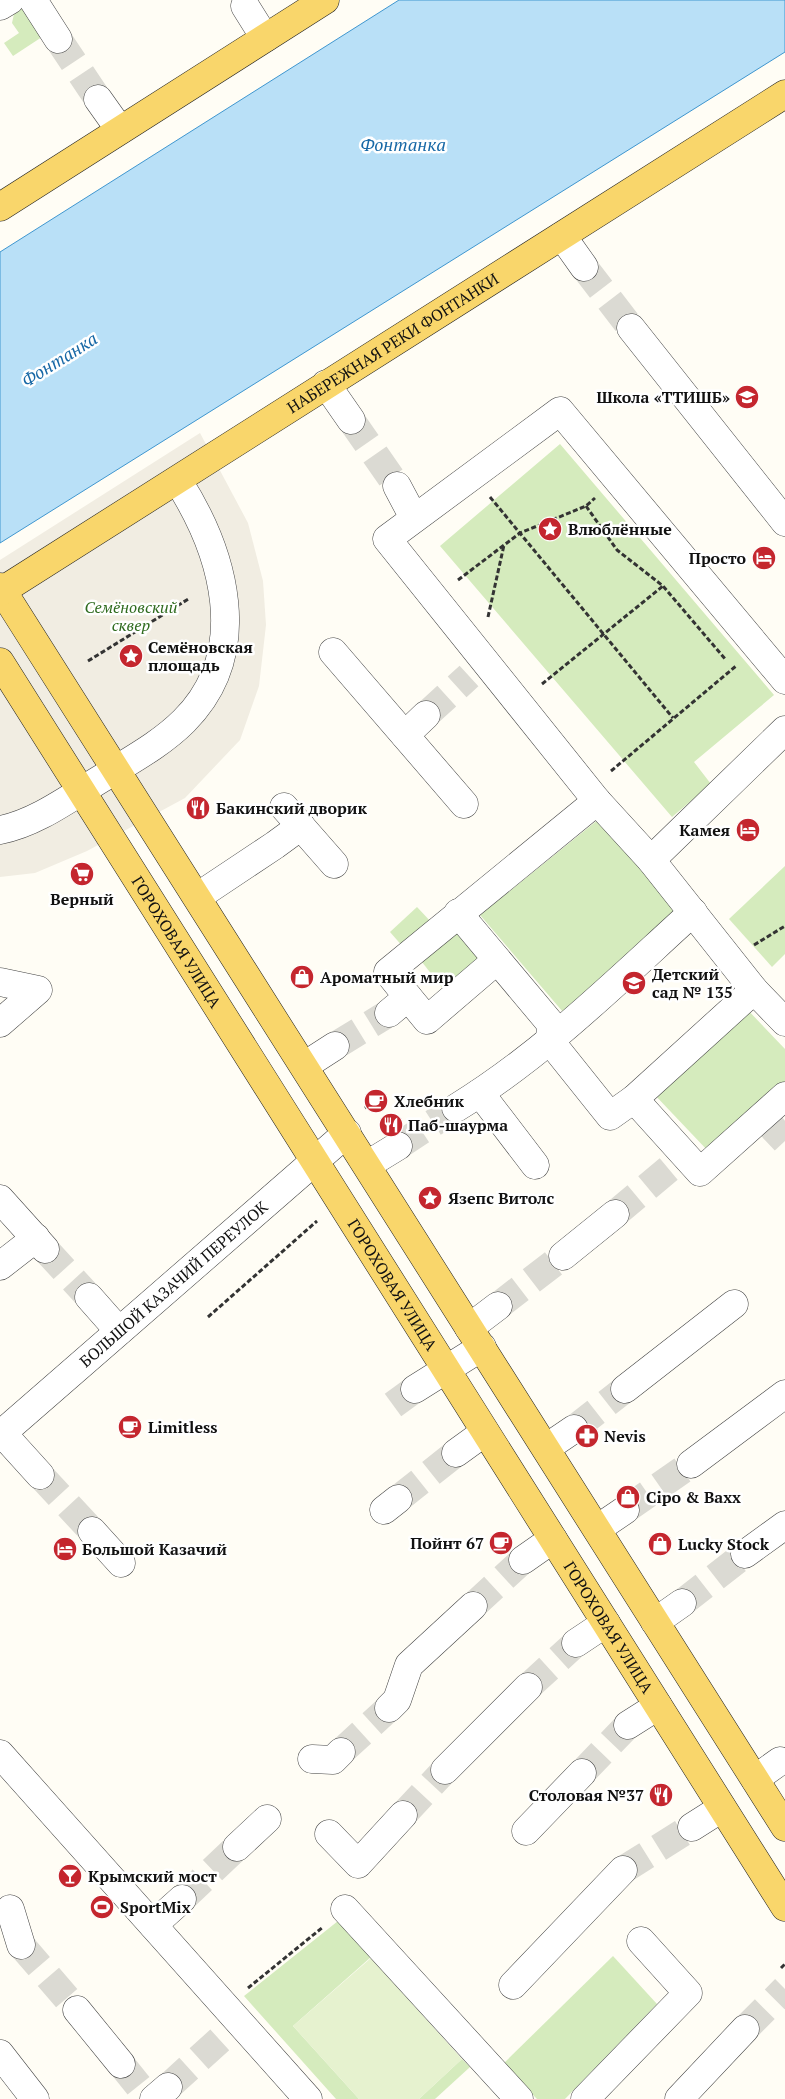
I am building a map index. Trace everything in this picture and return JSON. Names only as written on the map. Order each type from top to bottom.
[{"type":"main road","points":[[0,207],[325,0]]},
{"type":"main road","name":"НАБЕРЕЖНАЯ РЕКИ ФОНТАНКИ","points":[[1,590],[178,481],[326,384],[785,94]]},
{"type":"main road","points":[[1,590],[347,1133],[785,1827]]},
{"type":"main road","name":"ГОРОХОВАЯ УЛИЦА","points":[[0,662],[785,1907]]},
{"type":"street","points":[[2,19],[10,0]]},
{"type":"street","points":[[33,0],[58,39]]},
{"type":"street","points":[[245,6],[265,38]]},
{"type":"street","points":[[98,99],[120,130]]},
{"type":"street","points":[[562,236],[584,267]]},
{"type":"street","points":[[631,328],[785,522]]},
{"type":"street","points":[[326,384],[351,420]]},
{"type":"street","points":[[785,680],[560,412],[387,539],[434,598],[477,668],[518,703],[597,800],[651,860],[754,990],[785,1022]]},
{"type":"street","points":[[0,830],[11,828],[42,814],[160,741],[185,720],[208,691],[221,660],[225,630],[223,590],[217,560],[194,506],[178,481]]},
{"type":"street","points":[[397,486],[414,518]]},
{"type":"street","points":[[333,652],[464,804]]},
{"type":"street","points":[[404,735],[426,715]]},
{"type":"street","points":[[651,860],[785,730]]},
{"type":"street","points":[[497,960],[427,1020],[398,1005],[388,972],[597,800]]},
{"type":"street","points":[[197,897],[275,846],[292,816],[334,864]]},
{"type":"street","points":[[456,1108],[480,1093],[550,1041],[693,912]]},
{"type":"street","points":[[458,914],[552,1024],[550,1041],[610,1116],[634,1099],[754,990]]},
{"type":"street","points":[[0,982],[38,990],[0,1023]]},
{"type":"street","points":[[304,1066],[335,1046]]},
{"type":"street","points":[[480,1093],[535,1165]]},
{"type":"street","points":[[634,1099],[678,1162],[700,1172],[765,1120],[785,1096]]},
{"type":"street","name":"БОЛЬШОЙ КАЗАЧИЙ ПЕРЕУЛОК","points":[[2,1429],[119,1331],[347,1133]]},
{"type":"street","points":[[367,1165],[398,1146]]},
{"type":"street","points":[[0,1199],[40,1244],[0,1266]]},
{"type":"street","points":[[564,1256],[615,1214]]},
{"type":"street","points":[[88,1297],[119,1331]]},
{"type":"street","points":[[625,1388],[734,1304]]},
{"type":"street","points":[[415,1389],[446,1370],[476,1337],[498,1306]]},
{"type":"street","points":[[691,1464],[785,1394]]},
{"type":"street","points":[[2,1429],[40,1475]]},
{"type":"street","points":[[546,1448],[574,1429]]},
{"type":"street","points":[[456,1454],[485,1432]]},
{"type":"street","points":[[597,1528],[625,1510]]},
{"type":"street","points":[[745,1554],[785,1525]]},
{"type":"street","points":[[92,1531],[121,1562]]},
{"type":"street","points":[[523,1560],[553,1539]]},
{"type":"street","points":[[655,1622],[682,1604]]},
{"type":"street","points":[[389,1708],[397,1700],[409,1666],[474,1606]]},
{"type":"street","points":[[576,1643],[606,1623]]},
{"type":"street","points":[[445,1770],[528,1687]]},
{"type":"street","points":[[628,1725],[658,1706]]},
{"type":"street","points":[[312,1759],[333,1760],[341,1752]]},
{"type":"street","points":[[0,1754],[153,1925],[232,2029],[308,2099]]},
{"type":"street","points":[[755,1779],[780,1761]]},
{"type":"street","points":[[526,1831],[582,1773]]},
{"type":"street","points":[[692,1827],[722,1808]]},
{"type":"street","points":[[329,1834],[358,1864],[403,1815]]},
{"type":"street","points":[[237,1847],[267,1819]]},
{"type":"street","points":[[513,1985],[623,1870]]},
{"type":"street","points":[[153,1925],[182,1899]]},
{"type":"street","points":[[10,1909],[22,1945]]},
{"type":"street","points":[[345,1909],[511,2096]]},
{"type":"street","points":[[585,2099],[688,1994],[641,1942]]},
{"type":"street","points":[[77,2010],[121,2064]]},
{"type":"street","points":[[679,2099],[745,2029]]},
{"type":"street","points":[[0,2054],[35,2099]]},
{"type":"path","points":[[472,476],[673,718]]},
{"type":"path","points":[[434,598],[520,533],[586,506],[616,478]]},
{"type":"path","points":[[586,506],[618,550],[663,586],[727,660]]},
{"type":"path","points":[[477,668],[504,544]]},
{"type":"path","points":[[518,703],[689,565]]},
{"type":"path","points":[[88,661],[190,598]]},
{"type":"path","points":[[597,800],[612,770],[758,647]]},
{"type":"path","points":[[364,1108],[372,1104]]},
{"type":"path","points":[[208,1316],[317,1220]]},
{"type":"path","points":[[245,1990],[345,1909]]},
{"type":"path","points":[[782,1968],[785,1964]]},
{"type":"green space","points":[[28,4],[45,35],[13,56],[4,43],[19,33],[12,23],[14,14]]},
{"type":"green space","points":[[560,444],[774,695],[694,762],[711,784],[672,817],[440,546]]},
{"type":"green space","points":[[599,819],[676,912],[563,1012],[480,915]]},
{"type":"green space","points":[[785,866],[785,954],[772,967],[729,919]]},
{"type":"green space","points":[[417,907],[432,923],[404,948],[390,932]]},
{"type":"green space","points":[[462,929],[484,955],[443,989],[422,962]]},
{"type":"green space","points":[[744,1006],[785,1049],[785,1081],[709,1152],[652,1092]]},
{"type":"green space","points":[[338,1921],[371,1957],[293,2026],[359,2099],[336,2099],[244,1996]]},
{"type":"green space","points":[[613,1956],[657,2004],[565,2099],[537,2099],[503,2064]]},
{"type":"green space","points":[[371,1958],[462,2059],[419,2099],[359,2099],[293,2026]]},
{"type":"green space","points":[[462,2059],[470,2067],[435,2099],[419,2099]]},
{"type":"shaded area","name":"Семёновская площадь","points":[[200,433],[248,523],[263,581],[266,625],[259,686],[240,740],[185,798],[87,851],[35,873],[0,877],[0,560]]},
{"type":"water","name":"Фонтанка","points":[[399,0],[785,0],[785,52],[0,543],[0,252]]},
{"type":"tunnel","points":[[58,39],[98,99]]},
{"type":"tunnel","points":[[584,267],[631,328]]},
{"type":"tunnel","points":[[351,420],[397,486]]},
{"type":"tunnel","points":[[426,715],[469,676]]},
{"type":"tunnel","points":[[335,1046],[389,1013]]},
{"type":"tunnel","points":[[398,1146],[456,1108]]},
{"type":"tunnel","points":[[769,1124],[785,1141]]},
{"type":"tunnel","points":[[615,1214],[670,1168]]},
{"type":"tunnel","points":[[45,1249],[89,1297]]},
{"type":"tunnel","points":[[498,1306],[563,1256]]},
{"type":"tunnel","points":[[393,1405],[415,1389]]},
{"type":"tunnel","points":[[574,1429],[625,1389]]},
{"type":"tunnel","points":[[398,1499],[456,1453]]},
{"type":"tunnel","points":[[625,1510],[691,1464]]},
{"type":"tunnel","points":[[40,1475],[92,1531]]},
{"type":"tunnel","points":[[682,1603],[745,1554]]},
{"type":"tunnel","points":[[473,1606],[523,1560]]},
{"type":"tunnel","points":[[528,1687],[576,1643]]},
{"type":"tunnel","points":[[341,1752],[389,1708]]},
{"type":"tunnel","points":[[582,1773],[628,1725]]},
{"type":"tunnel","points":[[403,1815],[445,1770]]},
{"type":"tunnel","points":[[623,1870],[692,1827]]},
{"type":"tunnel","points":[[182,1899],[237,1847]]},
{"type":"tunnel","points":[[21,1945],[77,2010]]},
{"type":"tunnel","points":[[745,2029],[785,1989]]},
{"type":"tunnel","points":[[168,2087],[224,2036]]},
{"type":"tunnel","points":[[121,2064],[145,2094]]},
{"type":"place","name":"Школа «ТТИШБ»","points":[[747,397]]},
{"type":"place","name":"Влюблённые","points":[[550,529]]},
{"type":"place","name":"Просто","points":[[764,558]]},
{"type":"place","name":"Семёновская площадь","points":[[131,656]]},
{"type":"place","name":"Бакинский дворик","points":[[198,808]]},
{"type":"place","name":"Камея","points":[[748,830]]},
{"type":"place","name":"Верный","points":[[82,874]]},
{"type":"place","name":"Ароматный мир","points":[[302,977]]},
{"type":"place","name":"Детский сад № 135","points":[[634,983]]},
{"type":"place","name":"Хлебник","points":[[376,1101]]},
{"type":"place","name":"Паб-шаурма","points":[[391,1125]]},
{"type":"place","name":"Язепс Витолс","points":[[430,1198]]},
{"type":"place","name":"Limitless","points":[[130,1427]]},
{"type":"place","name":"Nevis","points":[[587,1436]]},
{"type":"place","name":"Cipo & Baxx","points":[[628,1497]]},
{"type":"place","name":"Пойнт 67","points":[[501,1543]]},
{"type":"place","name":"Lucky Stock","points":[[660,1544]]},
{"type":"place","name":"Большой Казачий","points":[[65,1549]]},
{"type":"place","name":"Столовая №37","points":[[661,1795]]},
{"type":"place","name":"Крымский мост","points":[[70,1876]]},
{"type":"place","name":"SportMix","points":[[102,1907]]},
{"type":"park label","name":"Семёновский сквер","points":[[131,616]]}]
